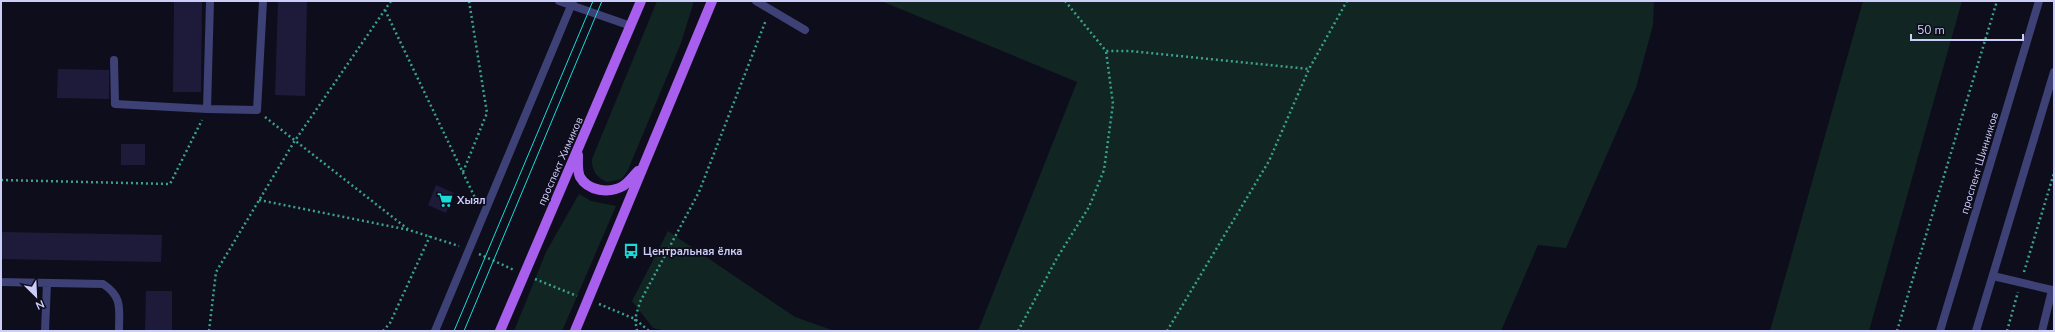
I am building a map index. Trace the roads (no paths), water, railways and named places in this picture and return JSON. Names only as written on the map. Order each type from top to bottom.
[{"type":"main road","name":"проспект Химиков","points":[[500,331],[641,1]]},
{"type":"main road","points":[[575,331],[712,1]]},
{"type":"main road","points":[[578,149],[578,168],[580,176],[589,185],[600,190],[612,190],[624,186],[645,162]]},
{"type":"street","points":[[207,109],[210,1]]},
{"type":"street","points":[[114,60],[115,104],[257,110],[263,1]]},
{"type":"street","points":[[559,1],[572,3],[631,26]]},
{"type":"street","points":[[756,1],[806,30]]},
{"type":"street","name":"проспект Шинников","points":[[1940,331],[2039,1]]},
{"type":"street","points":[[435,331],[482,215],[572,3]]},
{"type":"street","points":[[1976,331],[2054,72]]},
{"type":"street","points":[[1993,276],[2021,282],[2053,286],[2042,331]]},
{"type":"street","points":[[1,282],[103,284],[113,290],[119,302],[119,331]]},
{"type":"street","points":[[45,331],[47,283]]},
{"type":"tram line","points":[[454,331],[593,1]]},
{"type":"tram line","points":[[464,331],[602,1]]},
{"type":"place","name":"Хыял","points":[[445,200]]},
{"type":"place","name":"Центральная ёлка","points":[[631,251]]}]
